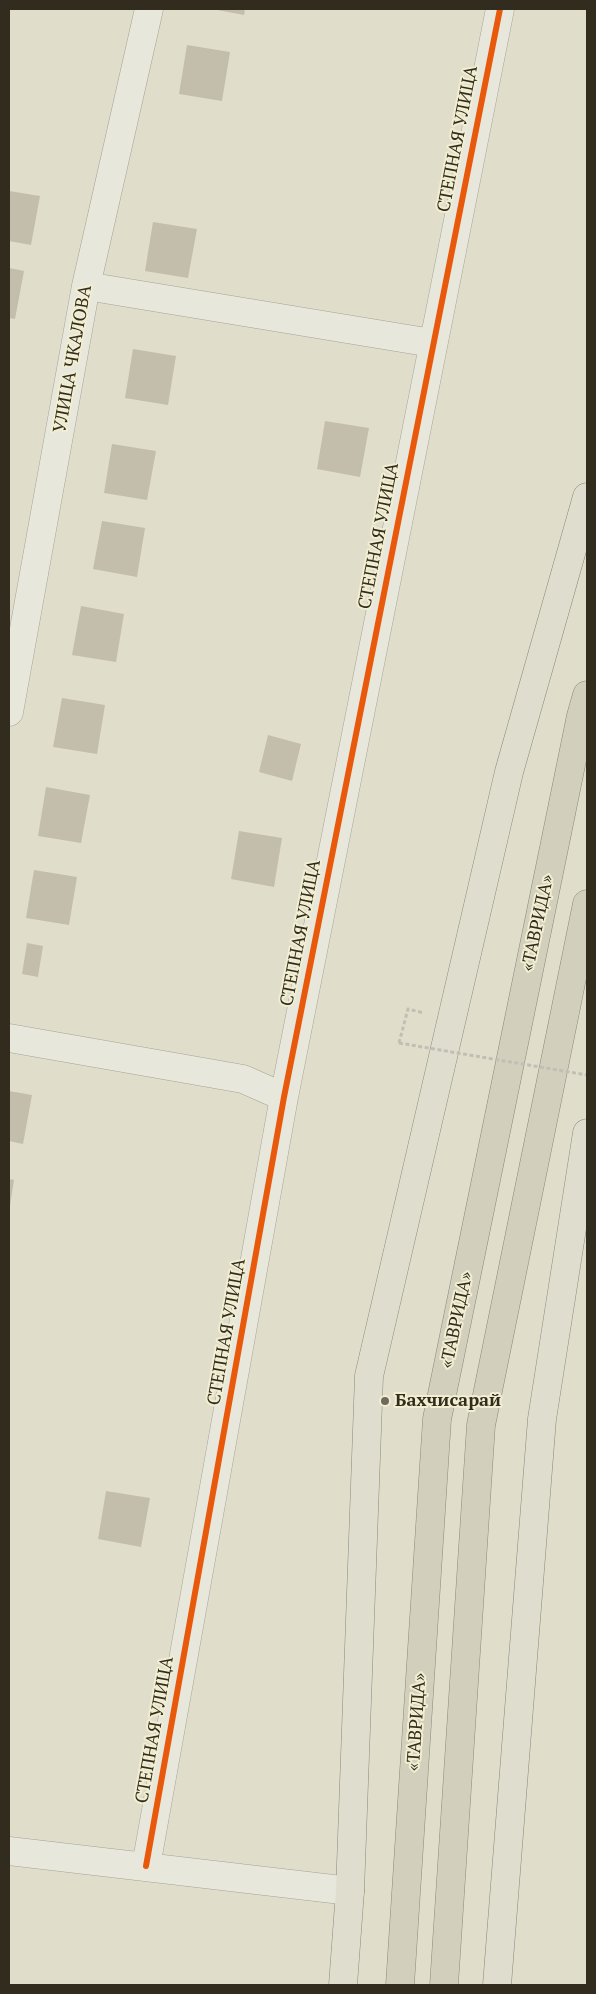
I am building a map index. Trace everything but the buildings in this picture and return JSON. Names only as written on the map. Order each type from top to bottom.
[{"type":"highway","name":"«ТАВРИДА»","points":[[400,1985],[437,1420],[581,716],[587,695]]},
{"type":"highway","points":[[444,1985],[481,1425],[587,904]]},
{"type":"main road","points":[[343,1985],[350,1892],[369,1376],[509,772],[587,497]]},
{"type":"main road","points":[[497,1985],[542,1419],[587,1133]]},
{"type":"street","name":"УЛИЦА ЧКАЛОВА","points":[[9,712],[86,286],[149,9]]},
{"type":"street","name":"СТЕПНАЯ УЛИЦА","points":[[146,1866],[284,1097],[432,343],[500,9]]},
{"type":"street","points":[[86,286],[432,343]]},
{"type":"street","points":[[9,1038],[243,1079],[284,1097]]},
{"type":"street","points":[[9,1851],[350,1892]]},
{"type":"path","points":[[451,1021],[408,1009],[399,1043],[587,1075]]},
{"type":"cycle path","points":[[146,1866],[284,1097],[500,9]]},
{"type":"place","name":"Бахчисарай","points":[[385,1401]]}]
